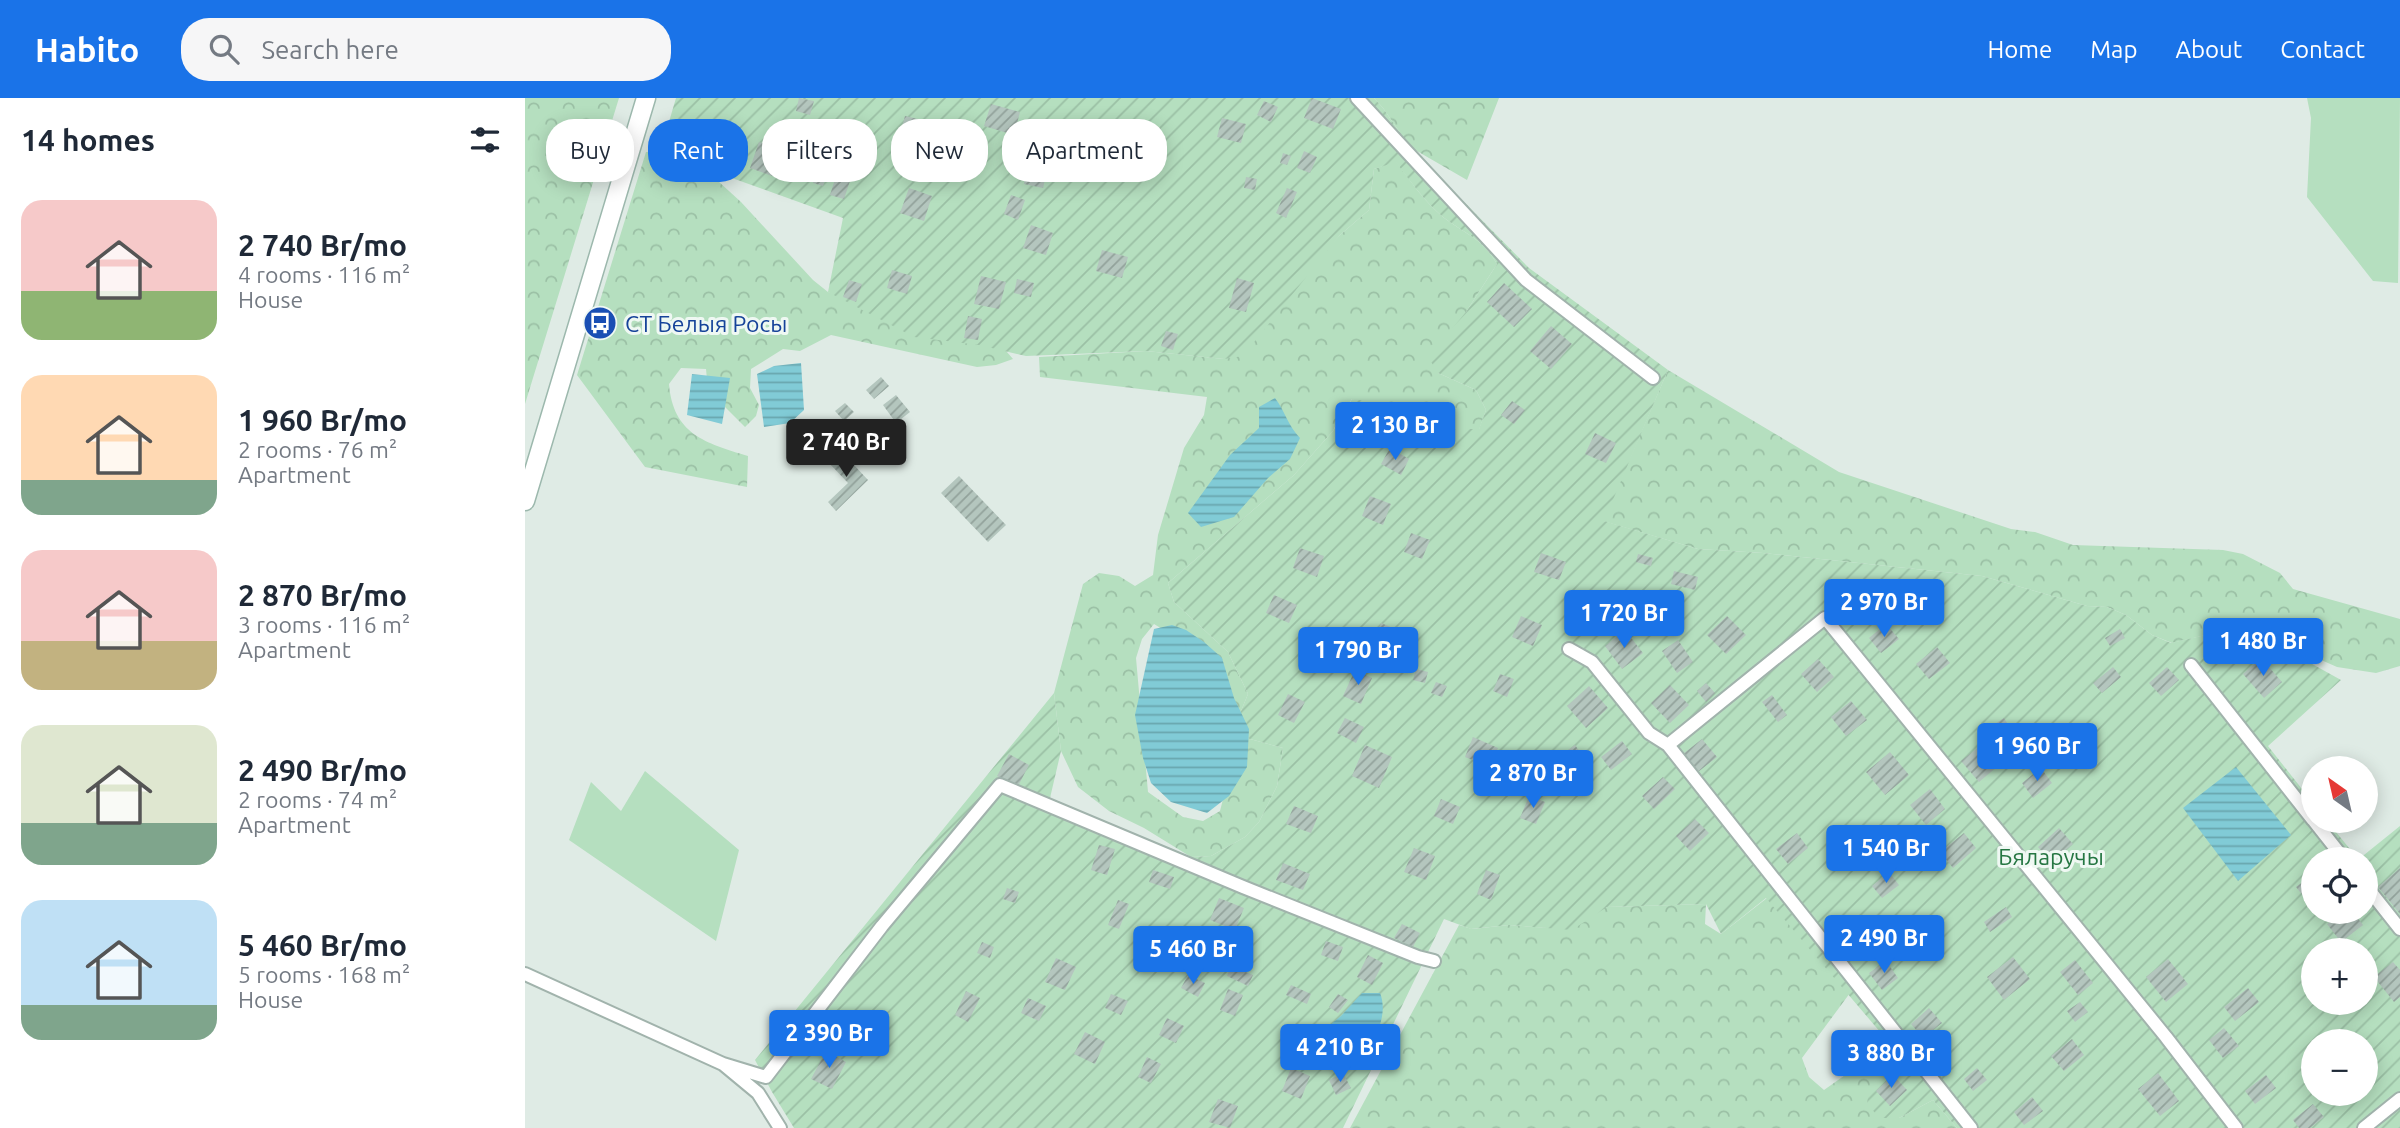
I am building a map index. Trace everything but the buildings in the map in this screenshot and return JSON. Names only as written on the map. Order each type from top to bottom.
[{"type":"main road","points":[[525,501],[646,98]]},
{"type":"street","points":[[1357,98],[1526,280],[1653,378]]},
{"type":"street","points":[[1668,745],[1825,618],[2237,1128]]},
{"type":"street","points":[[1569,649],[1593,662],[1650,733],[1668,745],[1971,1128]]},
{"type":"street","points":[[2191,665],[2301,804]]},
{"type":"street","points":[[525,974],[723,1064],[767,1077],[882,926],[1000,785],[1243,887],[1434,961]]},
{"type":"street","points":[[2324,833],[2335,847]]},
{"type":"street","points":[[2378,901],[2400,929]]},
{"type":"street","points":[[723,1064],[758,1093],[780,1128]]},
{"type":"street","points":[[2364,1128],[2400,1099]]},
{"type":"green space","points":[[525,98],[619,98],[613,119],[546,119],[546,182],[593,182],[525,404]]},
{"type":"green space","name":"Бяларучы","points":[[676,98],[1374,98],[1410,147],[1529,268],[1668,370],[1604,521],[1698,549],[1763,553],[1982,576],[2087,606],[2107,607],[2126,615],[2152,635],[2171,643],[2244,626],[2341,680],[2268,746],[2301,788],[2301,833],[2337,833],[2348,847],[2301,847],[2301,924],[2378,924],[2378,847],[2374,847],[2400,826],[2400,1128],[1957,1128],[1933,1100],[1899,1118],[1879,1118],[1867,1103],[1870,1085],[1904,1060],[1766,898],[1721,934],[1706,904],[1607,907],[1572,930],[1509,925],[1471,929],[1444,919],[1343,1128],[794,1128],[755,1060],[1054,693],[1061,751],[1050,798],[1191,857],[1211,856],[1245,837],[1259,822],[1277,786],[1283,748],[1239,736],[1234,728],[1248,694],[1228,652],[1174,602],[1168,583],[1294,475],[1333,431],[1352,399],[1372,402],[1400,420],[1423,429],[1479,429],[1486,410],[1476,390],[1438,373],[1428,357],[1466,312],[1497,264],[1479,242],[1430,205],[1396,162],[1374,169],[1369,210],[1340,235],[1243,356],[1224,359],[1146,351],[1026,356],[979,345],[914,337],[828,292],[843,218],[743,182],[748,182],[748,119],[670,119]]},
{"type":"green space","points":[[1374,98],[1499,98],[1467,180],[1410,147]]},
{"type":"green space","points":[[2307,98],[2400,98],[2398,283],[2373,281],[2307,197],[2311,118]]},
{"type":"green space","points":[[646,152],[648,182],[719,182],[813,280],[828,292],[1000,344],[1013,359],[996,365],[977,367],[831,335],[800,351],[783,349],[751,369],[750,388],[759,405],[756,416],[745,427],[708,390],[706,369],[681,368],[669,384],[677,415],[684,425],[705,441],[748,456],[747,487],[645,467],[577,375]]},
{"type":"green space","points":[[1396,161],[1430,205],[1479,242],[1497,264],[1466,312],[1438,373],[1476,390],[1486,410],[1479,430],[1423,429],[1405,424],[1352,399],[1333,431],[1294,475],[1168,583],[1174,602],[1228,652],[1248,694],[1234,728],[1185,643],[1154,624],[1142,639],[1136,658],[1148,792],[1183,817],[1203,821],[1220,811],[1239,736],[1283,748],[1277,786],[1259,822],[1245,837],[1211,856],[1191,857],[1144,828],[1109,811],[1078,787],[1061,751],[1054,693],[1083,584],[1099,573],[1119,576],[1135,586],[1153,575],[1158,535],[1184,448],[1204,415],[1207,397],[1040,377],[1039,357],[1146,351],[1224,359],[1340,235],[1369,210],[1374,169]]},
{"type":"green space","points":[[1668,370],[1839,472],[2011,529],[2035,532],[2073,545],[2223,550],[2243,554],[2280,573],[2293,589],[2400,619],[2400,666],[2376,673],[2337,667],[2244,626],[2172,643],[2152,635],[2126,615],[2107,607],[2087,606],[1982,576],[1763,553],[1698,549],[1603,521]]},
{"type":"green space","points":[[645,771],[739,850],[716,941],[569,840],[591,782],[621,811]]},
{"type":"green space","points":[[1767,898],[1881,951],[1802,1058],[1809,1077],[1824,1090],[1865,1061],[1885,1054],[1904,1060],[1899,1118],[1933,1100],[1957,1128],[1350,1128],[1459,925],[1472,929],[1509,925],[1549,928],[1607,907],[1706,904],[1705,924],[1721,934]]},
{"type":"water","points":[[801,363],[804,410],[790,423],[764,427],[757,374],[774,366]]},
{"type":"water","points":[[692,374],[730,378],[722,424],[687,415]]},
{"type":"water","points":[[1275,398],[1300,438],[1290,459],[1268,478],[1234,517],[1201,527],[1188,513],[1230,455],[1259,428],[1259,407]]},
{"type":"water","points":[[1172,625],[1186,630],[1222,658],[1234,698],[1249,729],[1247,767],[1229,796],[1207,813],[1171,802],[1151,783],[1143,758],[1135,715],[1154,629]]},
{"type":"water","points":[[2236,767],[2291,835],[2238,881],[2183,808]]},
{"type":"water","points":[[1362,993],[1380,993],[1383,1007],[1381,1021],[1367,1048],[1344,1065],[1331,1067],[1314,1062],[1305,1053],[1310,1041],[1341,1016]]},
{"type":"place","name":"СТ Белыя Росы","points":[[600,323]]}]
